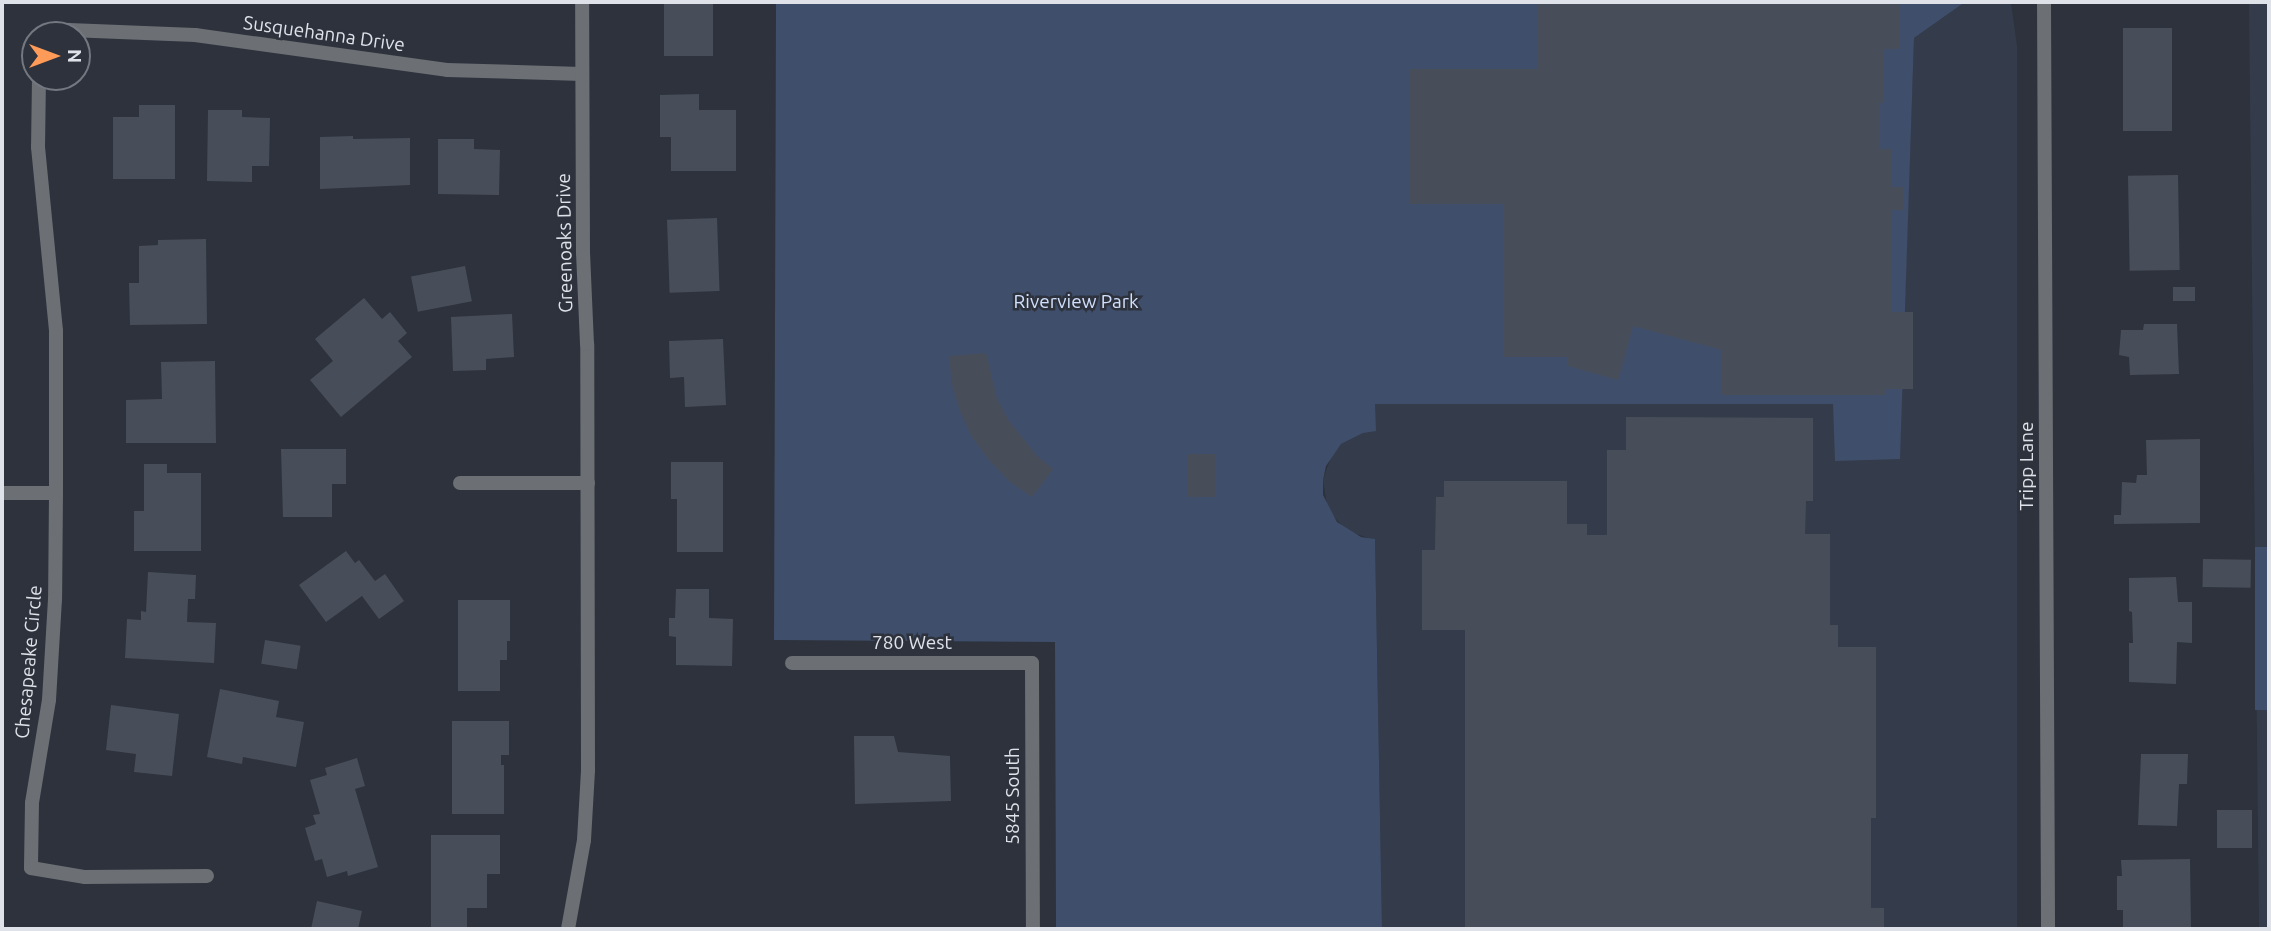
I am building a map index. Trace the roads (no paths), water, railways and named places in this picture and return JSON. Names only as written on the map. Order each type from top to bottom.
[{"type":"street","name":"Greenoaks Drive","points":[[568,929],[584,840],[588,770],[588,483],[582,2]]},
{"type":"street","name":"Tripp Lane","points":[[2044,2],[2048,929]]},
{"type":"street","name":"Susquehanna Drive","points":[[91,31],[195,35],[447,70],[582,74]]},
{"type":"street","points":[[2,493],[56,493],[56,331],[38,147],[39,91]]},
{"type":"street","points":[[460,483],[588,483]]},
{"type":"street","name":"Chesapeake Circle","points":[[56,493],[55,599],[50,687],[32,803],[31,868],[85,877],[207,876]]},
{"type":"street","name":"780 West","points":[[792,663],[1032,663]]},
{"type":"street","name":"5845 South","points":[[1032,663],[1033,929]]},
{"type":"park label","name":"Riverview Park","points":[[1076,302]]}]
